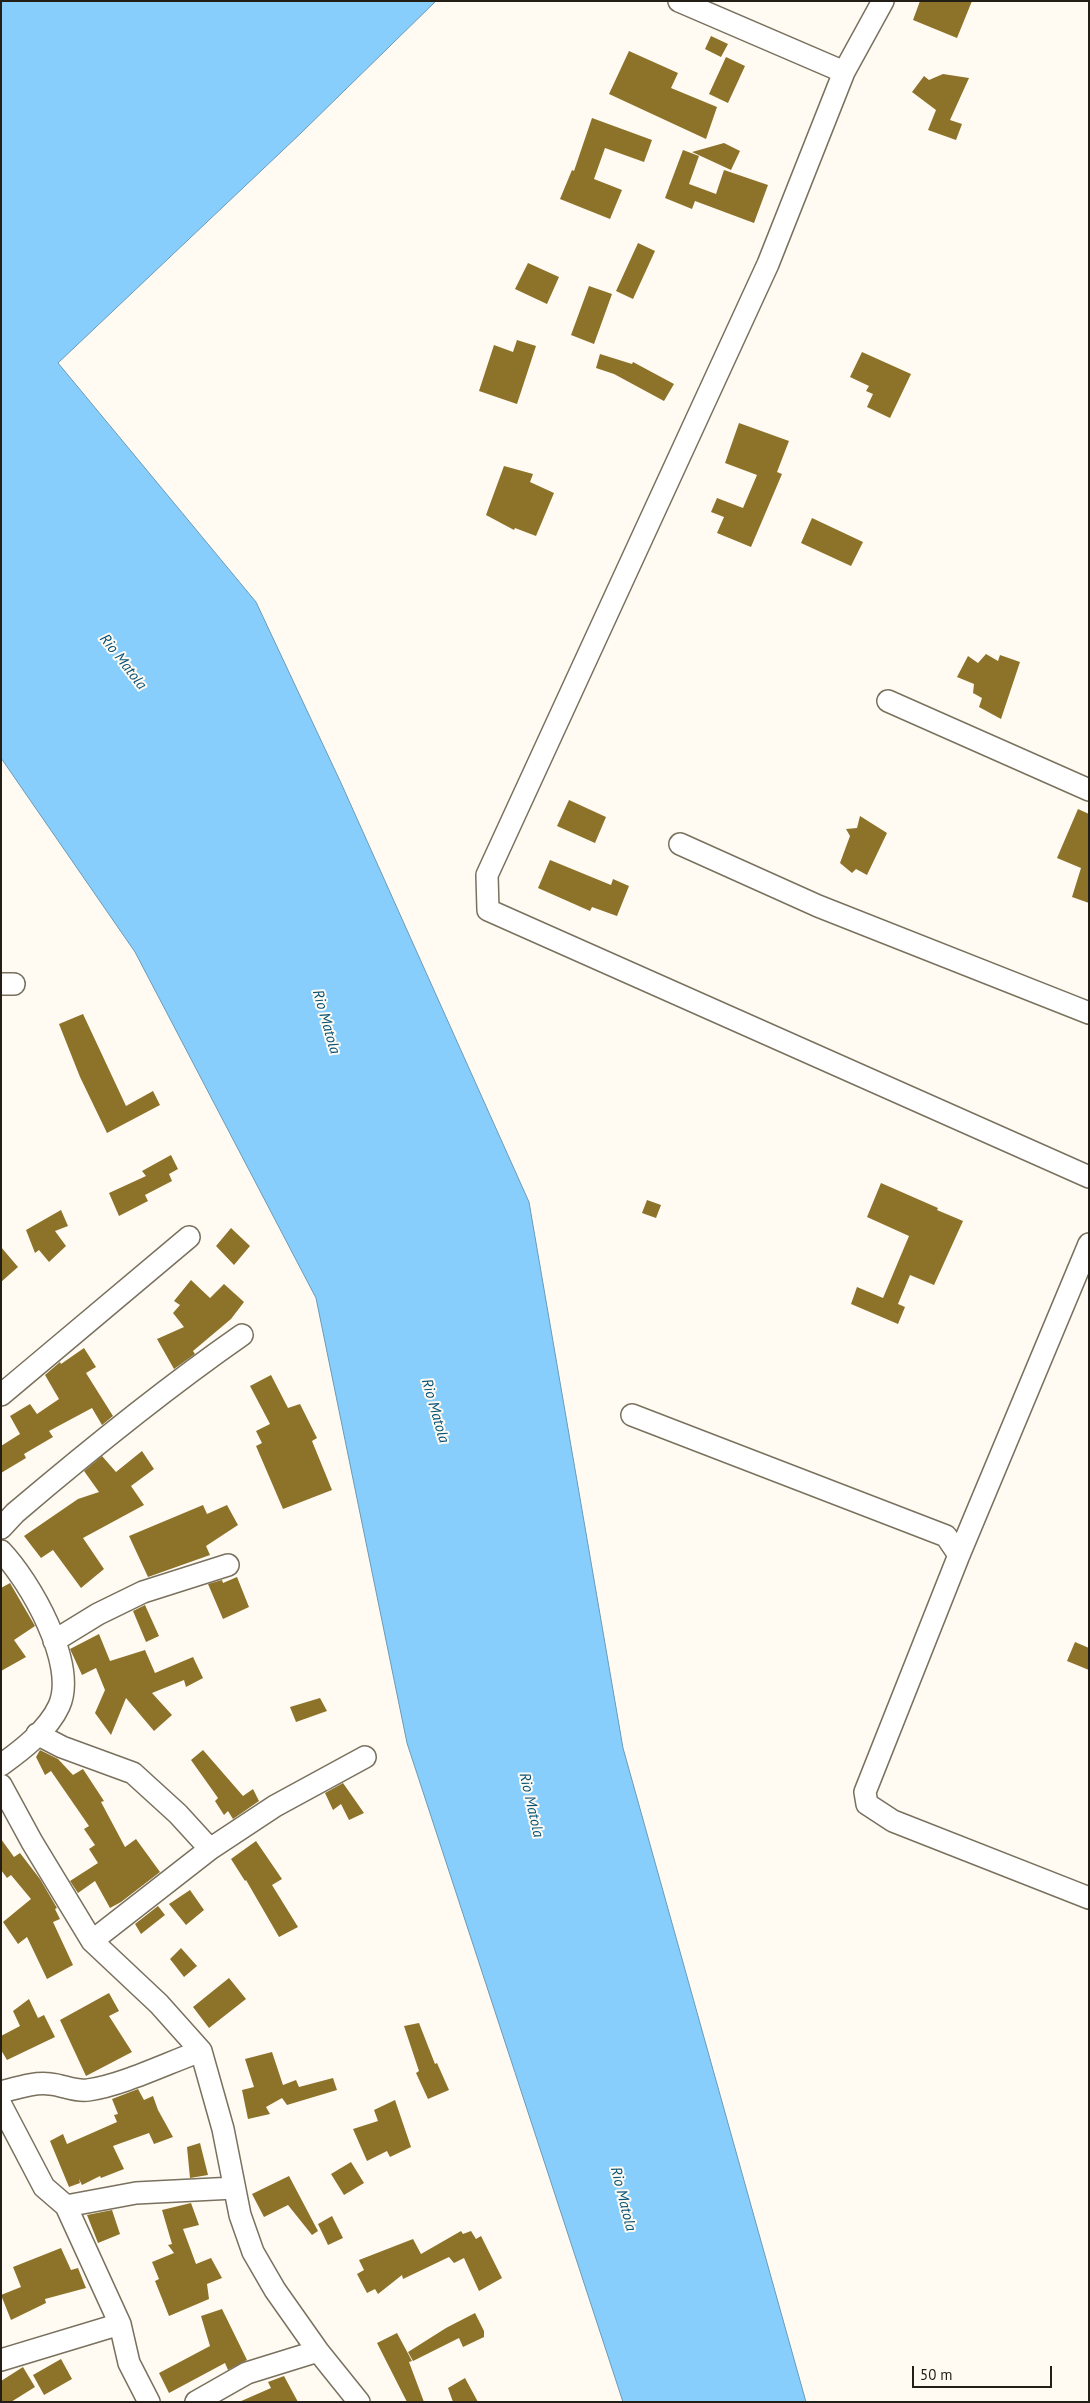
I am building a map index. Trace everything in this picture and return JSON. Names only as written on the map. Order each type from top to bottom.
[{"type":"street","points":[[680,1],[844,72]]},
{"type":"street","points":[[882,1],[844,72],[768,264],[487,876],[488,910],[1089,1177]]},
{"type":"street","points":[[888,701],[1089,790]]},
{"type":"street","points":[[680,844],[818,906],[1089,1013]]},
{"type":"street","points":[[1,1395],[188,1237]]},
{"type":"street","points":[[1089,1244],[959,1555],[866,1792],[867,1804],[893,1821],[1089,1898]]},
{"type":"street","points":[[1,1528],[21,1507],[143,1408],[191,1370],[242,1335]]},
{"type":"street","points":[[632,1415],[946,1536],[959,1555]]},
{"type":"street","points":[[1,1550],[17,1568],[38,1600],[54,1641],[62,1680],[60,1704],[53,1716],[19,1752],[1,1765]]},
{"type":"street","points":[[54,1641],[98,1614],[142,1592],[228,1565]]},
{"type":"street","points":[[37,1734],[62,1748],[133,1773],[178,1814],[210,1849]]},
{"type":"street","points":[[92,1941],[210,1849],[275,1806],[365,1757]]},
{"type":"street","points":[[1,1785],[32,1842],[92,1941],[159,2004],[201,2051],[221,2120],[234,2188],[253,2252],[276,2290],[318,2351],[359,2402]]},
{"type":"street","points":[[1,2092],[36,2084],[52,2084],[70,2089],[88,2090],[115,2083],[201,2051]]},
{"type":"street","points":[[1,2105],[44,2187],[66,2206],[120,2324],[129,2363],[148,2402]]},
{"type":"street","points":[[66,2206],[136,2193],[234,2188]]},
{"type":"street","points":[[1,2360],[120,2324]]},
{"type":"street","points":[[209,2399],[248,2373],[318,2351]]},
{"type":"water","name":"Rio Matola","points":[[1,1],[436,1],[300,134],[58,363],[256,602],[341,783],[529,1202],[623,1748],[806,2402],[623,2402],[407,1743],[316,1298],[135,952],[1,758]]},
{"type":"building","points":[[920,1],[972,1],[957,38],[913,20]]},
{"type":"building","points":[[711,36],[728,44],[721,57],[705,49]]},
{"type":"building","points":[[629,51],[678,73],[671,88],[717,107],[706,139],[609,94]]},
{"type":"building","points":[[726,57],[745,66],[728,103],[709,94]]},
{"type":"building","points":[[943,74],[969,78],[950,120],[962,124],[956,140],[928,130],[936,110],[912,92],[924,76],[929,80]]},
{"type":"building","points":[[592,118],[652,140],[644,162],[605,148],[594,179],[622,190],[610,219],[560,199],[572,170],[574,171]]},
{"type":"building","points":[[724,143],[740,151],[731,170],[692,152]]},
{"type":"building","points":[[683,150],[699,156],[689,184],[716,194],[724,170],[768,185],[754,223],[695,201],[692,209],[665,198]]},
{"type":"building","points":[[638,243],[655,251],[633,299],[616,291]]},
{"type":"building","points":[[528,263],[559,277],[547,304],[515,289]]},
{"type":"building","points":[[589,286],[612,294],[594,344],[571,335]]},
{"type":"building","points":[[517,340],[536,346],[517,404],[479,391],[494,345],[513,352]]},
{"type":"building","points":[[862,352],[911,374],[890,418],[867,407],[873,394],[866,391],[869,386],[850,377]]},
{"type":"building","points":[[600,354],[632,364],[633,362],[674,384],[664,401],[614,374],[596,368]]},
{"type":"building","points":[[739,423],[789,441],[777,472],[782,474],[751,547],[717,533],[724,517],[711,512],[717,498],[743,508],[757,475],[725,463]]},
{"type":"building","points":[[504,466],[533,474],[530,482],[554,493],[536,536],[515,528],[514,530],[486,515]]},
{"type":"building","points":[[812,518],[863,542],[851,566],[801,543]]},
{"type":"building","points":[[986,654],[998,661],[1000,655],[1020,662],[1001,719],[979,707],[982,698],[973,693],[974,684],[957,677],[968,656],[978,663]]},
{"type":"building","points":[[569,800],[606,817],[595,843],[557,826]]},
{"type":"building","points":[[1078,809],[1089,814],[1089,903],[1072,897],[1081,868],[1057,858]]},
{"type":"building","points":[[860,816],[887,833],[867,875],[856,869],[852,873],[840,863],[850,836],[846,829],[857,828]]},
{"type":"building","points":[[550,860],[611,885],[613,879],[629,886],[617,916],[592,907],[590,911],[538,888]]},
{"type":"building","points":[[83,1014],[126,1106],[153,1091],[160,1105],[107,1133],[80,1077],[59,1024]]},
{"type":"building","points":[[171,1155],[178,1169],[169,1174],[172,1181],[145,1195],[148,1201],[119,1216],[109,1193],[146,1176],[142,1171]]},
{"type":"building","points":[[881,1183],[963,1221],[934,1285],[910,1275],[898,1304],[905,1307],[898,1324],[851,1304],[857,1287],[883,1298],[909,1236],[867,1217]]},
{"type":"building","points":[[647,1200],[661,1205],[656,1218],[642,1213]]},
{"type":"building","points":[[61,1210],[68,1226],[55,1231],[66,1246],[49,1262],[39,1250],[35,1253],[26,1230]]},
{"type":"building","points":[[231,1228],[250,1246],[234,1265],[216,1246]]},
{"type":"building","points":[[1,1247],[18,1267],[1,1282]]},
{"type":"building","points":[[191,1280],[210,1298],[224,1284],[244,1302],[231,1319],[193,1351],[195,1354],[174,1369],[157,1339],[184,1327],[173,1313],[180,1305],[174,1301]]},
{"type":"building","points":[[84,1348],[96,1367],[86,1373],[113,1416],[102,1425],[92,1408],[49,1431],[53,1437],[24,1454],[26,1458],[1,1473],[1,1446],[20,1434],[10,1416],[30,1404],[37,1414],[59,1399],[45,1375],[60,1362],[61,1364]]},
{"type":"building","points":[[271,1375],[288,1408],[300,1404],[317,1438],[312,1441],[332,1490],[283,1509],[256,1446],[262,1443],[256,1431],[270,1424],[250,1386]]},
{"type":"building","points":[[142,1451],[154,1469],[131,1486],[144,1505],[83,1538],[104,1569],[81,1588],[53,1550],[41,1558],[24,1536],[78,1499],[99,1492],[84,1471],[102,1456],[116,1472]]},
{"type":"building","points":[[203,1505],[207,1514],[227,1505],[238,1525],[206,1546],[210,1555],[148,1577],[129,1536]]},
{"type":"building","points":[[237,1577],[249,1607],[223,1619],[208,1584],[222,1580],[223,1583]]},
{"type":"building","points":[[10,1583],[35,1626],[14,1640],[26,1657],[1,1671],[1,1588]]},
{"type":"building","points":[[145,1605],[159,1636],[146,1642],[133,1611]]},
{"type":"building","points":[[99,1634],[110,1661],[145,1650],[155,1673],[193,1657],[203,1678],[186,1687],[184,1680],[152,1693],[172,1715],[154,1731],[126,1698],[111,1735],[95,1713],[105,1690],[96,1668],[82,1675],[70,1649]]},
{"type":"building","points":[[1075,1642],[1089,1648],[1089,1670],[1067,1661]]},
{"type":"building","points":[[320,1698],[327,1711],[296,1722],[290,1707]]},
{"type":"building","points":[[40,1750],[58,1759],[73,1775],[83,1769],[104,1801],[101,1802],[125,1847],[136,1839],[160,1872],[121,1902],[110,1908],[95,1881],[78,1893],[70,1881],[98,1863],[89,1849],[95,1845],[84,1829],[89,1826],[51,1771],[45,1775],[36,1757]]},
{"type":"building","points":[[203,1750],[243,1796],[253,1789],[259,1801],[233,1819],[228,1811],[224,1815],[215,1801],[218,1798],[191,1760]]},
{"type":"building","points":[[343,1783],[364,1813],[349,1820],[341,1804],[333,1810],[325,1793]]},
{"type":"building","points":[[1,1839],[14,1857],[20,1853],[40,1879],[57,1908],[55,1909],[60,1919],[53,1922],[73,1965],[47,1979],[27,1937],[18,1944],[3,1922],[31,1899],[11,1875],[7,1878],[1,1870]]},
{"type":"building","points":[[256,1841],[282,1879],[272,1885],[298,1927],[279,1937],[246,1880],[231,1859]]},
{"type":"building","points":[[190,1890],[204,1910],[186,1925],[169,1904]]},
{"type":"building","points":[[158,1906],[165,1915],[141,1934],[135,1924]]},
{"type":"building","points":[[181,1948],[197,1966],[184,1977],[170,1959]]},
{"type":"building","points":[[229,1978],[246,1999],[209,2028],[193,2007]]},
{"type":"building","points":[[109,1993],[119,2011],[109,2016],[132,2052],[86,2076],[60,2020]]},
{"type":"building","points":[[29,1999],[38,2018],[44,2015],[55,2037],[7,2060],[1,2050],[1,2036],[20,2026],[13,2011]]},
{"type":"building","points":[[419,2023],[435,2064],[437,2063],[449,2090],[428,2099],[416,2073],[419,2071],[404,2026]]},
{"type":"building","points":[[272,2052],[283,2085],[296,2080],[299,2087],[333,2078],[337,2090],[287,2105],[282,2098],[266,2107],[270,2114],[248,2119],[242,2090],[254,2087],[245,2059]]},
{"type":"building","points":[[138,2089],[144,2100],[153,2096],[158,2110],[173,2137],[154,2144],[149,2133],[113,2146],[124,2169],[101,2178],[100,2176],[82,2185],[79,2179],[80,2183],[69,2187],[50,2141],[63,2134],[67,2144],[117,2122],[114,2115],[118,2114],[112,2099]]},
{"type":"building","points":[[395,2100],[411,2147],[390,2157],[387,2151],[367,2161],[353,2129],[378,2121],[374,2110]]},
{"type":"building","points":[[200,2143],[208,2175],[190,2178],[187,2147]]},
{"type":"building","points":[[351,2162],[364,2183],[344,2195],[331,2174]]},
{"type":"building","points":[[289,2176],[318,2231],[312,2235],[288,2205],[264,2217],[252,2194]]},
{"type":"building","points":[[191,2203],[199,2225],[183,2229],[196,2264],[211,2258],[222,2278],[207,2284],[209,2299],[169,2316],[155,2281],[159,2279],[152,2262],[174,2253],[168,2245],[172,2244],[162,2210]]},
{"type":"building","points":[[112,2210],[120,2234],[98,2243],[87,2215]]},
{"type":"building","points":[[332,2216],[343,2238],[328,2245],[318,2224]]},
{"type":"building","points":[[461,2231],[463,2234],[471,2231],[476,2239],[481,2236],[502,2278],[479,2291],[464,2258],[454,2263],[449,2257],[403,2279],[402,2275],[378,2294],[375,2289],[367,2293],[357,2274],[364,2270],[359,2260],[413,2239],[421,2254]]},
{"type":"building","points":[[61,2248],[71,2270],[78,2268],[86,2288],[45,2299],[46,2303],[11,2320],[1,2295],[21,2287],[13,2267]]},
{"type":"building","points":[[222,2309],[247,2360],[228,2370],[225,2363],[169,2393],[159,2373],[210,2346],[201,2316]]},
{"type":"building","points":[[475,2313],[484,2331],[484,2337],[463,2347],[459,2338],[413,2361],[408,2352],[446,2328]]},
{"type":"building","points":[[397,2333],[412,2361],[409,2362],[424,2402],[407,2402],[377,2343]]},
{"type":"building","points":[[61,2359],[72,2379],[44,2395],[33,2375]]},
{"type":"building","points":[[23,2367],[35,2387],[11,2402],[1,2402],[1,2381]]},
{"type":"building","points":[[284,2376],[298,2402],[239,2402],[271,2388],[268,2382]]},
{"type":"building","points":[[465,2378],[478,2402],[453,2402],[448,2388]]}]
